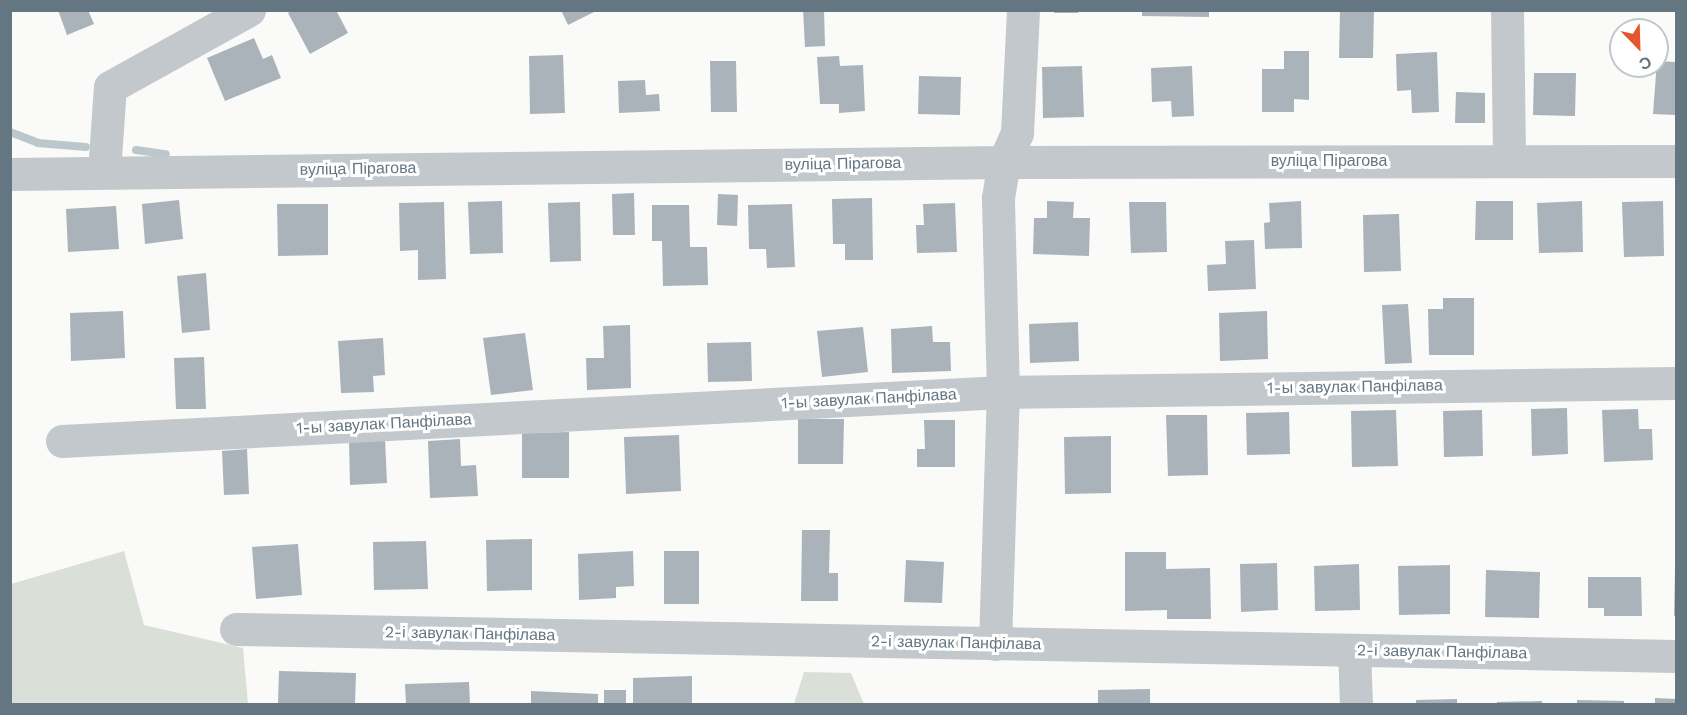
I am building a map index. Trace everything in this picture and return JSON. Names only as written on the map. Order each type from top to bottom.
[{"type":"street","points":[[104,172],[110,87],[249,10]]},
{"type":"street","points":[[995,644],[1003,392],[998,198],[1004,162],[1017,133],[1023,10]]},
{"type":"street","points":[[1507,10],[1509,161]]},
{"type":"street","name":"вуліца Пірагова","points":[[10,174],[1004,162],[1677,161]]},
{"type":"street","name":"1-ы завулак Панфілава","points":[[63,441],[1003,392],[1677,383]]},
{"type":"street","name":"2-і завулак Панфілава","points":[[236,629],[1677,656]]},
{"type":"street","points":[[1354,650],[1356,705]]},
{"type":"shaded area","points":[[124,551],[144,625],[243,648],[248,704],[11,704],[11,584]]},
{"type":"shaded area","points":[[804,672],[851,673],[864,704],[794,704]]},
{"type":"building","points":[[58,10],[88,10],[94,24],[67,35]]},
{"type":"building","points":[[292,10],[336,10],[348,33],[310,54],[288,13]]},
{"type":"building","points":[[561,10],[598,10],[568,25]]},
{"type":"building","points":[[803,10],[824,10],[825,46],[805,47]]},
{"type":"building","points":[[1054,10],[1078,10],[1078,13],[1054,13]]},
{"type":"building","points":[[1142,10],[1209,10],[1209,17],[1142,16]]},
{"type":"building","points":[[1340,10],[1374,10],[1373,58],[1339,58]]},
{"type":"building","points":[[254,38],[263,59],[272,55],[281,78],[225,101],[207,58]]},
{"type":"building","points":[[1284,51],[1309,51],[1309,100],[1294,99],[1294,112],[1262,112],[1262,69],[1284,69]]},
{"type":"building","points":[[1437,52],[1439,112],[1412,113],[1411,90],[1397,91],[1396,54]]},
{"type":"building","points":[[563,55],[565,113],[530,114],[529,56]]},
{"type":"building","points":[[839,56],[840,66],[863,65],[865,111],[839,113],[839,104],[820,104],[817,57]]},
{"type":"building","points":[[710,61],[736,61],[737,112],[711,112]]},
{"type":"building","points":[[1669,62],[1676,62],[1676,115],[1653,114],[1656,78],[1669,78]]},
{"type":"building","points":[[1082,66],[1084,117],[1043,118],[1042,67]]},
{"type":"building","points":[[1192,66],[1194,116],[1172,117],[1171,101],[1152,102],[1151,68]]},
{"type":"building","points":[[1534,73],[1576,73],[1575,116],[1533,115]]},
{"type":"building","points":[[919,76],[961,77],[960,115],[918,114]]},
{"type":"building","points":[[645,80],[646,95],[659,94],[660,111],[619,113],[618,81]]},
{"type":"building","points":[[1456,92],[1485,93],[1485,123],[1455,123]]},
{"type":"building","points":[[634,193],[635,235],[613,235],[612,194]]},
{"type":"building","points":[[718,194],[738,195],[737,226],[717,225]]},
{"type":"building","points":[[872,198],[873,260],[845,260],[845,244],[833,244],[832,199]]},
{"type":"building","points":[[179,200],[183,239],[145,244],[142,204]]},
{"type":"building","points":[[502,201],[503,253],[470,254],[468,202]]},
{"type":"building","points":[[1047,201],[1074,202],[1073,218],[1090,218],[1089,256],[1033,254],[1034,218],[1047,218]]},
{"type":"building","points":[[1301,201],[1302,248],[1265,249],[1264,223],[1270,222],[1269,203]]},
{"type":"building","points":[[1476,201],[1513,201],[1513,240],[1475,240]]},
{"type":"building","points":[[1582,201],[1583,252],[1539,253],[1537,203]]},
{"type":"building","points":[[1663,201],[1664,256],[1624,257],[1622,202]]},
{"type":"building","points":[[444,202],[446,279],[418,280],[418,250],[400,251],[399,203]]},
{"type":"building","points":[[580,202],[581,261],[550,262],[548,203]]},
{"type":"building","points":[[1129,202],[1166,202],[1167,252],[1131,253]]},
{"type":"building","points":[[955,203],[957,252],[917,253],[916,225],[924,225],[923,204]]},
{"type":"building","points":[[277,204],[328,204],[328,255],[278,256]]},
{"type":"building","points":[[792,204],[795,267],[767,268],[766,249],[749,249],[748,205]]},
{"type":"building","points":[[652,205],[689,205],[690,247],[707,247],[708,285],[663,286],[662,241],[652,241]]},
{"type":"building","points":[[116,206],[119,249],[68,252],[66,209]]},
{"type":"building","points":[[1399,214],[1401,271],[1364,272],[1363,215]]},
{"type":"building","points":[[1254,240],[1256,289],[1208,291],[1207,265],[1226,264],[1225,241]]},
{"type":"building","points":[[206,273],[210,330],[182,333],[177,276]]},
{"type":"building","points":[[1443,298],[1474,298],[1474,355],[1429,355],[1428,309],[1443,309]]},
{"type":"building","points":[[1408,304],[1412,363],[1385,364],[1382,305]]},
{"type":"building","points":[[123,311],[125,358],[71,361],[70,313]]},
{"type":"building","points":[[1267,311],[1268,359],[1220,361],[1219,313]]},
{"type":"building","points":[[1078,322],[1079,361],[1030,363],[1029,324]]},
{"type":"building","points":[[630,325],[631,388],[587,390],[586,358],[604,358],[603,326]]},
{"type":"building","points":[[932,326],[933,342],[950,342],[951,371],[892,373],[891,329]]},
{"type":"building","points":[[863,327],[868,372],[822,377],[817,331]]},
{"type":"building","points":[[525,333],[533,390],[491,395],[483,338]]},
{"type":"building","points":[[383,338],[385,375],[373,376],[374,392],[341,393],[338,341]]},
{"type":"building","points":[[751,342],[752,381],[708,382],[707,343]]},
{"type":"building","points":[[204,357],[206,409],[176,409],[174,358]]},
{"type":"building","points":[[1567,408],[1568,454],[1532,456],[1531,409]]},
{"type":"building","points":[[1638,409],[1639,429],[1652,429],[1653,460],[1604,462],[1602,410]]},
{"type":"building","points":[[1396,410],[1398,466],[1352,467],[1351,411]]},
{"type":"building","points":[[1482,410],[1483,456],[1444,457],[1443,411]]},
{"type":"building","points":[[1289,412],[1290,454],[1247,455],[1246,413]]},
{"type":"building","points":[[1166,415],[1207,415],[1208,475],[1168,476]]},
{"type":"building","points":[[798,419],[844,419],[843,464],[798,464]]},
{"type":"building","points":[[924,420],[955,420],[955,467],[917,467],[917,449],[925,449]]},
{"type":"building","points":[[569,432],[569,478],[522,478],[522,433]]},
{"type":"building","points":[[679,435],[681,491],[626,494],[624,437]]},
{"type":"building","points":[[1111,436],[1111,493],[1065,494],[1064,437]]},
{"type":"building","points":[[385,439],[387,483],[350,485],[349,441]]},
{"type":"building","points":[[460,439],[461,466],[476,465],[478,496],[430,498],[428,441]]},
{"type":"building","points":[[247,449],[249,494],[224,495],[222,451]]},
{"type":"building","points":[[802,530],[830,530],[829,573],[838,573],[838,601],[801,601]]},
{"type":"building","points":[[532,539],[532,590],[487,591],[486,540]]},
{"type":"building","points":[[426,541],[428,589],[374,590],[373,542]]},
{"type":"building","points":[[298,544],[302,595],[256,599],[252,547]]},
{"type":"building","points":[[633,551],[634,586],[616,587],[616,598],[579,600],[578,554]]},
{"type":"building","points":[[664,551],[699,551],[699,604],[664,604]]},
{"type":"building","points":[[1125,552],[1166,552],[1166,569],[1210,568],[1211,619],[1167,619],[1167,610],[1125,611]]},
{"type":"building","points":[[906,560],[944,562],[942,603],[904,602]]},
{"type":"building","points":[[1277,563],[1278,610],[1241,612],[1240,564]]},
{"type":"building","points":[[1359,564],[1360,610],[1315,611],[1314,566]]},
{"type":"building","points":[[1450,565],[1450,614],[1399,615],[1398,566]]},
{"type":"building","points":[[1486,570],[1540,572],[1539,618],[1485,617]]},
{"type":"building","points":[[1675,571],[1676,616],[1674,616]]},
{"type":"building","points":[[1588,577],[1641,577],[1642,616],[1604,616],[1604,608],[1588,608]]},
{"type":"building","points":[[279,671],[356,673],[355,704],[278,704]]},
{"type":"building","points":[[692,676],[692,704],[633,704],[633,678]]},
{"type":"building","points":[[469,682],[470,704],[406,704],[405,684]]},
{"type":"building","points":[[1150,689],[1150,704],[1098,704],[1098,690]]},
{"type":"building","points":[[604,690],[626,690],[626,704],[604,704]]},
{"type":"building","points":[[531,691],[598,694],[598,704],[531,704]]},
{"type":"building","points":[[1655,698],[1676,699],[1676,704],[1655,704]]},
{"type":"building","points":[[1457,699],[1457,704],[1416,704],[1416,700]]},
{"type":"building","points":[[1577,700],[1624,701],[1624,704],[1577,704]]},
{"type":"building","points":[[1542,701],[1542,704],[1497,704],[1497,702]]},
{"type":"waterway","points":[[10,132],[38,143],[86,147]]},
{"type":"waterway","points":[[136,150],[166,154]]}]
